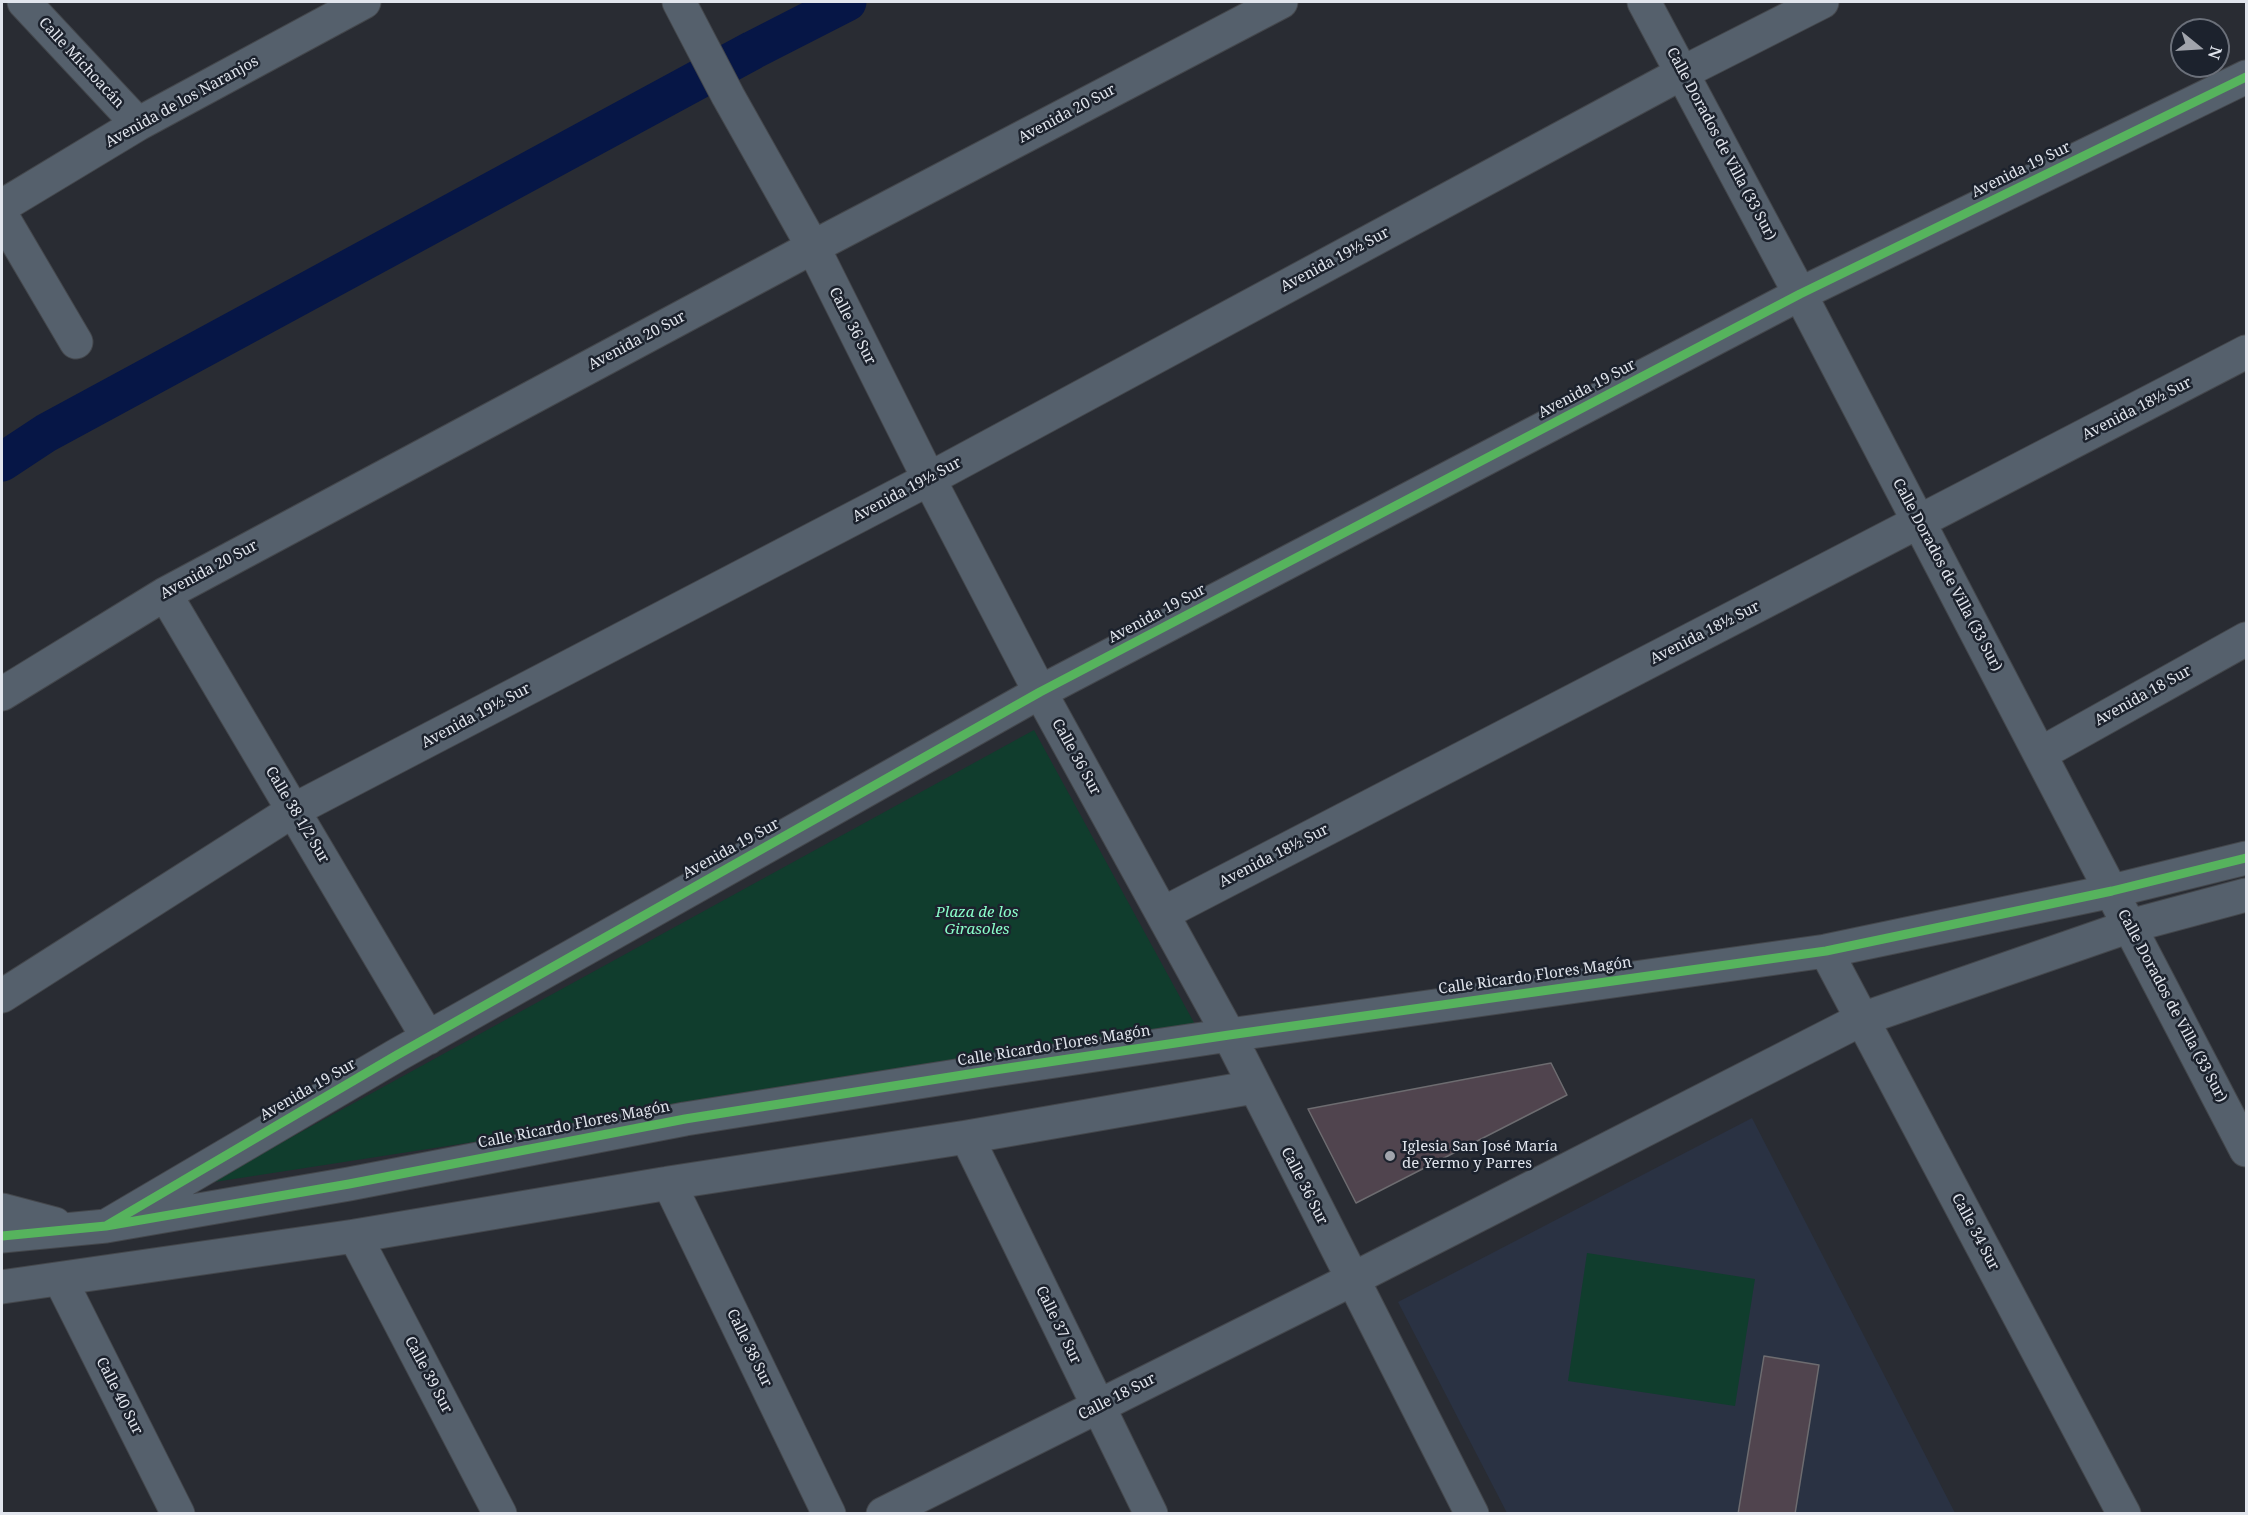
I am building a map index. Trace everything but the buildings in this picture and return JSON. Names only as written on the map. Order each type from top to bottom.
[{"type":"street","name":"Calle Michoacán","points":[[24,2],[138,124]]},
{"type":"street","name":"Avenida de los Naranjos","points":[[2,206],[138,124],[364,2]]},
{"type":"street","name":"Calle 36 Sur","points":[[679,2],[813,247],[929,479],[1040,692],[1164,913],[1229,1035],[1351,1280],[1472,1514]]},
{"type":"street","name":"Avenida 20 Sur","points":[[2,694],[165,594],[813,247],[1281,2]]},
{"type":"street","name":"Calle Dorados de Villa (33 Sur)","points":[[1644,2],[1684,72],[2247,1150]]},
{"type":"street","name":"Avenida 19½ Sur","points":[[2,996],[294,810],[929,479],[1684,72],[1822,2]]},
{"type":"street","name":"Avenida 19 Sur","points":[[91,1227],[1040,692],[1800,294],[2247,76]]},
{"type":"street","points":[[2,216],[76,342]]},
{"type":"street","name":"Avenida 18½ Sur","points":[[1164,913],[2247,352]]},
{"type":"street","name":"Calle 38 1/2 Sur","points":[[165,594],[428,1038]]},
{"type":"street","name":"Avenida 18 Sur","points":[[2040,754],[2247,639]]},
{"type":"street","name":"Calle Ricardo Flores Magón","points":[[2,1236],[91,1227],[349,1184],[685,1119],[1229,1035],[1826,951],[2112,891],[2247,858]]},
{"type":"street","points":[[1351,1280],[1862,1019],[2130,926],[2247,895]]},
{"type":"street","name":"Calle 34 Sur","points":[[1826,951],[2124,1514]]},
{"type":"street","points":[[2,1287],[355,1236],[967,1137],[1254,1087]]},
{"type":"street","name":"Calle 37 Sur","points":[[967,1137],[1151,1514]]},
{"type":"street","name":"Calle 38 Sur","points":[[669,1184],[829,1514]]},
{"type":"street","points":[[2,1210],[91,1227]]},
{"type":"street","name":"Calle 39 Sur","points":[[355,1236],[500,1514]]},
{"type":"street","name":"Calle 40 Sur","points":[[60,1279],[178,1514]]},
{"type":"street","name":"Calle 18 Sur","points":[[883,1514],[1351,1280]]},
{"type":"shaded area","points":[[1752,1118],[1955,1513],[1507,1513],[1398,1302]]},
{"type":"green space","name":"Plaza de los Girasoles","points":[[1034,730],[1198,1030],[208,1183]]},
{"type":"green space","points":[[1587,1253],[1755,1279],[1735,1406],[1568,1381]]},
{"type":"waterway","points":[[2,462],[46,433],[753,50],[847,2]]},
{"type":"cycle path","points":[[106,1226],[397,1055],[1040,692],[1800,294],[2246,77]]},
{"type":"cycle path","points":[[2,1236],[106,1226],[349,1184],[685,1119],[988,1071],[1826,951],[2112,891],[2246,858]]},
{"type":"place","name":"Iglesia San José María de Yermo y Parres","points":[[1390,1156]]}]
